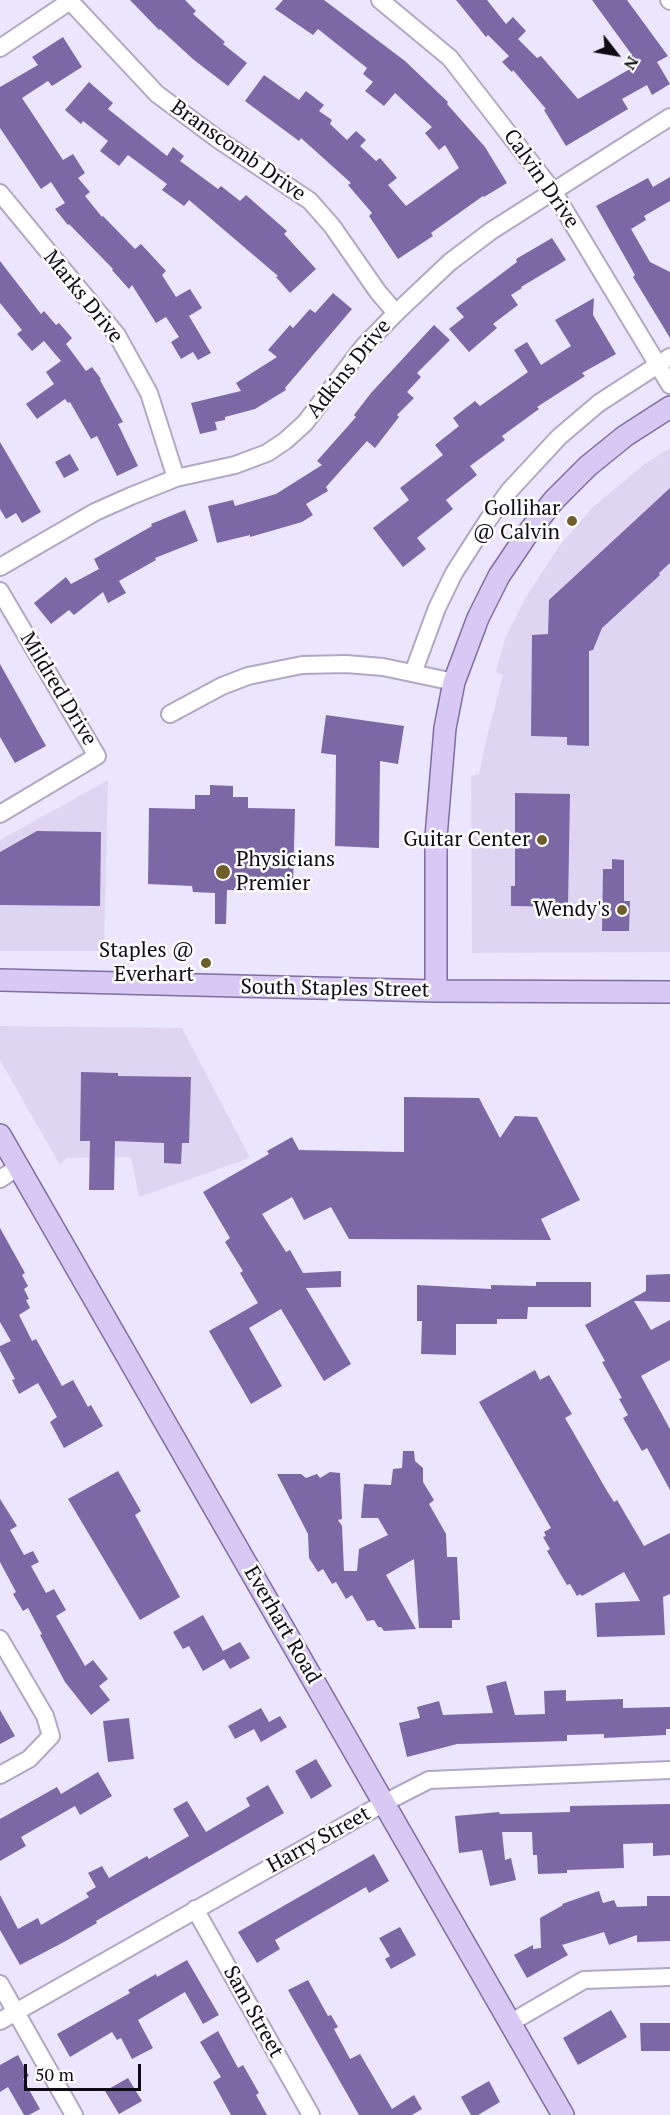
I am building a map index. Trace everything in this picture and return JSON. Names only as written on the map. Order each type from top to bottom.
[{"type":"main road","points":[[436,991],[436,837],[445,728],[454,682],[478,618],[499,576],[554,500],[588,466],[625,436],[670,407]]},
{"type":"main road","name":"South Staples Street","points":[[0,980],[436,991],[670,992]]},
{"type":"main road","name":"Everhart Road","points":[[0,1135],[563,2115]]},
{"type":"street","points":[[0,48],[70,0]]},
{"type":"street","name":"Branscomb Drive","points":[[70,0],[157,94],[219,140],[310,201],[332,226],[378,292],[396,313]]},
{"type":"street","name":"Calvin Drive","points":[[380,0],[450,58],[553,191],[664,361],[670,385]]},
{"type":"street","name":"Adkins Drive","points":[[0,567],[95,512],[176,478],[235,465],[267,453],[285,441],[305,423],[363,347],[450,262],[491,231],[670,117]]},
{"type":"street","name":"Marks Drive","points":[[0,193],[117,335],[149,393],[176,478]]},
{"type":"street","points":[[413,673],[437,608],[454,573],[482,528],[509,491],[559,437],[598,403],[664,361]]},
{"type":"street","name":"Mildred Drive","points":[[0,591],[97,756],[0,814]]},
{"type":"street","points":[[170,714],[222,686],[248,676],[302,665],[346,664],[383,667],[454,682]]},
{"type":"street","points":[[0,1179],[19,1167]]},
{"type":"street","points":[[0,1639],[45,1716],[51,1736],[29,1759],[0,1775]]},
{"type":"street","name":"Harry Street","points":[[0,2021],[195,1909],[429,1780],[670,1770]]},
{"type":"street","name":"Sam Street","points":[[195,1909],[310,2115]]},
{"type":"street","points":[[510,2023],[584,1980],[670,1977]]},
{"type":"street","points":[[0,1984],[74,2115]]},
{"type":"shaded area","points":[[670,448],[670,952],[472,953],[471,776],[479,774],[503,675],[496,672],[505,638],[526,597],[560,545],[593,507],[646,463]]},
{"type":"shaded area","points":[[108,780],[104,951],[0,951],[0,840]]},
{"type":"shaded area","points":[[0,1026],[182,1028],[250,1158],[139,1197],[131,1157],[66,1158],[60,1165],[0,1060]]},
{"type":"building","points":[[130,0],[185,0],[196,11],[193,14],[225,42],[223,44],[247,63],[228,86],[159,30]]},
{"type":"building","points":[[283,0],[324,0],[405,61],[448,102],[447,104],[485,147],[507,183],[483,196],[431,233],[433,236],[398,259],[369,216],[372,213],[348,185],[351,183],[301,138],[299,141],[245,101],[264,75],[299,100],[306,91],[324,105],[319,111],[332,120],[330,124],[347,140],[356,131],[366,140],[360,146],[376,161],[380,158],[397,178],[388,185],[406,206],[459,168],[445,145],[439,150],[425,133],[432,127],[395,93],[384,106],[365,91],[373,82],[363,74],[367,68],[318,29],[313,35],[275,9]]},
{"type":"building","points":[[456,0],[487,0],[506,24],[513,17],[526,31],[518,39],[537,58],[541,56],[578,99],[635,66],[630,56],[632,55],[592,0],[627,0],[668,56],[657,62],[670,84],[652,95],[647,85],[622,99],[628,109],[566,146],[544,110],[546,109],[513,70],[512,72],[502,62],[509,56],[488,35],[486,37]]},
{"type":"building","points":[[63,37],[82,67],[52,86],[48,81],[22,98],[63,160],[73,154],[85,173],[78,178],[90,192],[85,196],[102,217],[135,249],[141,244],[166,271],[162,275],[176,297],[190,289],[202,308],[189,316],[211,353],[198,360],[193,352],[181,359],[171,342],[179,337],[166,317],[156,323],[132,285],[129,289],[113,269],[68,225],[55,209],[65,203],[51,182],[41,189],[0,128],[0,87],[38,65],[32,57]]},
{"type":"building","points":[[89,82],[113,103],[108,109],[167,156],[173,147],[184,156],[180,161],[218,189],[221,186],[240,201],[246,195],[287,231],[284,234],[316,269],[290,293],[276,277],[278,276],[189,200],[184,206],[162,190],[167,184],[128,155],[119,166],[100,151],[108,141],[83,121],[81,124],[65,110]]},
{"type":"building","points":[[670,177],[670,201],[644,216],[646,220],[631,229],[650,262],[670,272],[670,338],[633,277],[635,275],[596,206],[648,178],[653,187]]},
{"type":"building","points":[[552,238],[566,260],[511,295],[518,305],[493,324],[497,328],[469,352],[449,329],[464,317],[456,308],[517,262],[516,259]]},
{"type":"building","points":[[0,261],[41,314],[44,311],[72,338],[66,344],[86,371],[92,367],[101,379],[123,422],[118,424],[138,466],[117,476],[97,436],[91,439],[70,402],[68,403],[65,399],[37,419],[26,404],[54,384],[46,372],[61,361],[44,341],[32,351],[17,334],[22,330],[0,303]]},
{"type":"building","points":[[333,293],[352,309],[285,388],[286,390],[255,409],[215,422],[217,430],[200,434],[191,403],[241,391],[236,383],[277,357],[268,350],[290,325],[293,328],[310,309],[315,313]]},
{"type":"building","points":[[594,298],[593,315],[616,354],[582,373],[585,376],[537,407],[539,409],[502,436],[505,440],[470,466],[477,475],[446,500],[453,509],[417,538],[426,549],[403,567],[373,528],[409,500],[400,488],[443,455],[435,445],[459,426],[453,418],[475,401],[480,406],[528,372],[514,350],[527,342],[541,365],[571,346],[555,320]]},
{"type":"building","points":[[434,325],[450,340],[417,373],[421,377],[407,392],[414,398],[397,415],[399,417],[375,448],[367,441],[326,487],[328,491],[306,504],[313,515],[302,522],[250,537],[250,535],[217,543],[208,506],[233,500],[235,506],[276,494],[322,465],[317,461],[356,417],[354,415],[371,393]]},
{"type":"building","points":[[0,442],[41,512],[22,523],[16,513],[6,519],[0,509]]},
{"type":"building","points":[[70,454],[79,470],[64,478],[55,462]]},
{"type":"building","points":[[670,488],[670,563],[602,628],[593,650],[589,651],[589,746],[567,745],[567,737],[531,736],[532,635],[548,634],[549,600]]},
{"type":"building","points":[[185,510],[198,541],[155,558],[156,560],[119,581],[126,593],[108,603],[103,592],[74,615],[69,610],[51,624],[34,603],[66,577],[71,584],[99,569],[94,559],[152,526],[151,524]]},
{"type":"building","points":[[0,664],[46,746],[15,763],[0,737]]},
{"type":"building","points":[[326,715],[404,726],[398,764],[380,761],[379,848],[335,846],[336,755],[321,753]]},
{"type":"building","points":[[210,785],[233,786],[233,797],[248,797],[248,808],[295,809],[293,886],[246,885],[246,890],[227,890],[226,924],[215,924],[215,893],[193,892],[192,886],[148,884],[149,808],[195,809],[195,795],[210,795]]},
{"type":"building","name":"Guitar Center","points":[[515,793],[570,794],[568,907],[511,906],[511,886],[515,886]]},
{"type":"building","points":[[37,831],[101,832],[100,906],[0,905],[0,852]]},
{"type":"building","points":[[612,859],[624,860],[624,901],[630,901],[629,931],[602,931],[603,869],[612,869]]},
{"type":"building","points":[[81,1072],[118,1073],[118,1076],[191,1077],[189,1143],[182,1143],[181,1164],[164,1163],[164,1143],[115,1141],[114,1190],[89,1190],[90,1141],[80,1141]]},
{"type":"building","points":[[404,1097],[479,1098],[500,1138],[515,1116],[537,1117],[580,1200],[541,1219],[551,1240],[349,1239],[331,1207],[304,1220],[292,1197],[262,1214],[286,1252],[290,1250],[303,1273],[341,1271],[341,1287],[306,1288],[351,1364],[324,1381],[281,1309],[249,1328],[282,1386],[251,1404],[209,1331],[258,1303],[240,1273],[243,1271],[225,1242],[230,1238],[203,1192],[269,1154],[267,1151],[292,1137],[299,1150],[404,1152]]},
{"type":"building","points":[[0,1228],[25,1273],[22,1275],[28,1286],[24,1289],[30,1308],[19,1315],[32,1341],[36,1339],[62,1386],[73,1380],[88,1407],[91,1405],[103,1426],[64,1448],[50,1422],[57,1417],[38,1383],[19,1394],[12,1380],[15,1379],[0,1351],[0,1346],[11,1341],[0,1322]]},
{"type":"building","points":[[670,1274],[670,1302],[634,1301],[651,1330],[670,1320],[670,1360],[641,1376],[670,1429],[670,1490],[647,1448],[642,1451],[623,1418],[628,1415],[619,1399],[622,1398],[585,1325],[646,1291],[646,1275]]},
{"type":"building","points":[[536,1282],[591,1282],[591,1307],[528,1307],[527,1319],[497,1319],[497,1324],[456,1324],[456,1355],[421,1354],[422,1321],[417,1321],[417,1285],[491,1289],[491,1285],[536,1286]]},
{"type":"building","points":[[535,1370],[540,1380],[549,1375],[572,1414],[565,1418],[607,1491],[614,1502],[617,1500],[644,1546],[670,1533],[670,1594],[663,1597],[665,1635],[597,1637],[595,1603],[640,1601],[624,1572],[582,1596],[580,1594],[577,1596],[570,1584],[567,1585],[547,1551],[550,1549],[543,1537],[546,1536],[544,1532],[551,1528],[479,1402]]},
{"type":"building","points":[[403,1451],[414,1451],[415,1461],[423,1468],[423,1482],[434,1500],[429,1504],[446,1534],[447,1557],[457,1557],[460,1620],[452,1620],[452,1628],[419,1628],[414,1559],[386,1575],[416,1629],[384,1631],[374,1620],[367,1621],[352,1595],[346,1599],[336,1582],[332,1584],[323,1569],[318,1572],[309,1558],[308,1534],[277,1474],[301,1474],[306,1478],[317,1474],[320,1478],[330,1472],[340,1473],[342,1519],[338,1520],[342,1526],[344,1571],[357,1571],[359,1549],[388,1535],[378,1518],[361,1518],[364,1484],[391,1485],[393,1469],[402,1468]]},
{"type":"building","points":[[118,1471],[141,1511],[135,1515],[180,1597],[140,1620],[68,1499]]},
{"type":"building","points":[[0,1499],[17,1526],[10,1530],[24,1555],[33,1551],[39,1562],[31,1566],[46,1593],[54,1589],[66,1610],[56,1616],[85,1666],[93,1660],[108,1679],[99,1686],[110,1700],[91,1715],[65,1682],[28,1608],[23,1611],[13,1594],[16,1592],[0,1562]]},
{"type":"building","points":[[203,1615],[223,1651],[240,1642],[250,1658],[230,1669],[224,1659],[203,1671],[189,1646],[183,1649],[173,1632]]},
{"type":"building","points":[[506,1681],[515,1715],[545,1714],[544,1691],[566,1690],[566,1701],[623,1699],[623,1708],[670,1707],[670,1729],[666,1729],[666,1735],[604,1738],[604,1734],[567,1735],[567,1741],[457,1744],[407,1757],[399,1723],[420,1718],[417,1707],[439,1701],[443,1715],[493,1713],[486,1686]]},
{"type":"building","points":[[261,1708],[269,1722],[280,1716],[287,1727],[261,1742],[254,1729],[235,1739],[228,1726]]},
{"type":"building","points":[[0,1710],[15,1736],[0,1744]]},
{"type":"building","points":[[129,1718],[134,1759],[108,1762],[103,1721]]},
{"type":"building","points":[[316,1759],[332,1786],[311,1799],[295,1771]]},
{"type":"building","points":[[98,1772],[112,1796],[80,1815],[75,1806],[21,1837],[26,1846],[0,1861],[0,1819],[57,1787],[61,1794]]},
{"type":"building","points":[[268,1785],[284,1813],[96,1921],[97,1923],[64,1942],[20,1965],[0,1930],[0,1895],[18,1929],[38,1918],[41,1925],[89,1897],[86,1893],[96,1887],[88,1873],[102,1866],[109,1878],[147,1856],[149,1859],[189,1836],[173,1809],[187,1801],[206,1832],[250,1806],[246,1798]]},
{"type":"building","points":[[670,1804],[670,1855],[653,1856],[653,1843],[623,1844],[624,1868],[567,1870],[567,1873],[538,1874],[537,1855],[533,1855],[532,1832],[502,1832],[505,1860],[511,1858],[516,1880],[490,1886],[482,1850],[459,1853],[455,1816],[499,1812],[500,1814],[570,1812],[570,1806]]},
{"type":"building","points":[[374,1854],[389,1881],[369,1893],[366,1887],[275,1940],[280,1949],[257,1963],[238,1932]]},
{"type":"building","points":[[599,1891],[603,1903],[614,1900],[617,1907],[647,1906],[647,1896],[670,1896],[670,1941],[637,1942],[637,1935],[609,1945],[604,1932],[562,1945],[568,1955],[527,1978],[514,1955],[533,1945],[533,1949],[541,1948],[540,1918],[562,1904]]},
{"type":"building","points":[[400,1927],[416,1955],[391,1969],[385,1959],[390,1956],[379,1938]]},
{"type":"building","points":[[187,1960],[219,2015],[203,2024],[185,1992],[138,2020],[153,2048],[132,2059],[121,2038],[117,2040],[112,2032],[70,2057],[57,2034],[130,1993],[128,1990],[156,1974],[157,1977]]},
{"type":"building","points":[[308,1980],[328,2016],[331,2015],[338,2027],[334,2029],[350,2059],[360,2054],[392,2109],[414,2095],[422,2109],[412,2115],[359,2115],[288,1990]]},
{"type":"building","points":[[611,2010],[627,2037],[578,2065],[563,2038]]},
{"type":"building","points":[[640,2023],[670,2023],[670,2051],[641,2051]]},
{"type":"building","points":[[218,2031],[238,2068],[243,2065],[259,2093],[256,2095],[267,2115],[231,2115],[213,2082],[221,2077],[200,2042]]},
{"type":"building","points":[[18,2055],[29,2076],[23,2079],[40,2109],[29,2115],[24,2115],[8,2087],[0,2092],[0,2065]]},
{"type":"building","points":[[128,2078],[142,2101],[119,2114],[105,2091]]},
{"type":"building","points":[[489,2081],[500,2102],[478,2115],[471,2115],[461,2097]]},
{"type":"place","name":"Gollihar @ Calvin","points":[[572,521]]},
{"type":"place","name":"Guitar Center","points":[[542,840]]},
{"type":"place","name":"Physicians Premier","points":[[223,872]]},
{"type":"place","name":"Wendy's","points":[[622,910]]},
{"type":"place","name":"Staples @ Everhart","points":[[206,963]]}]
